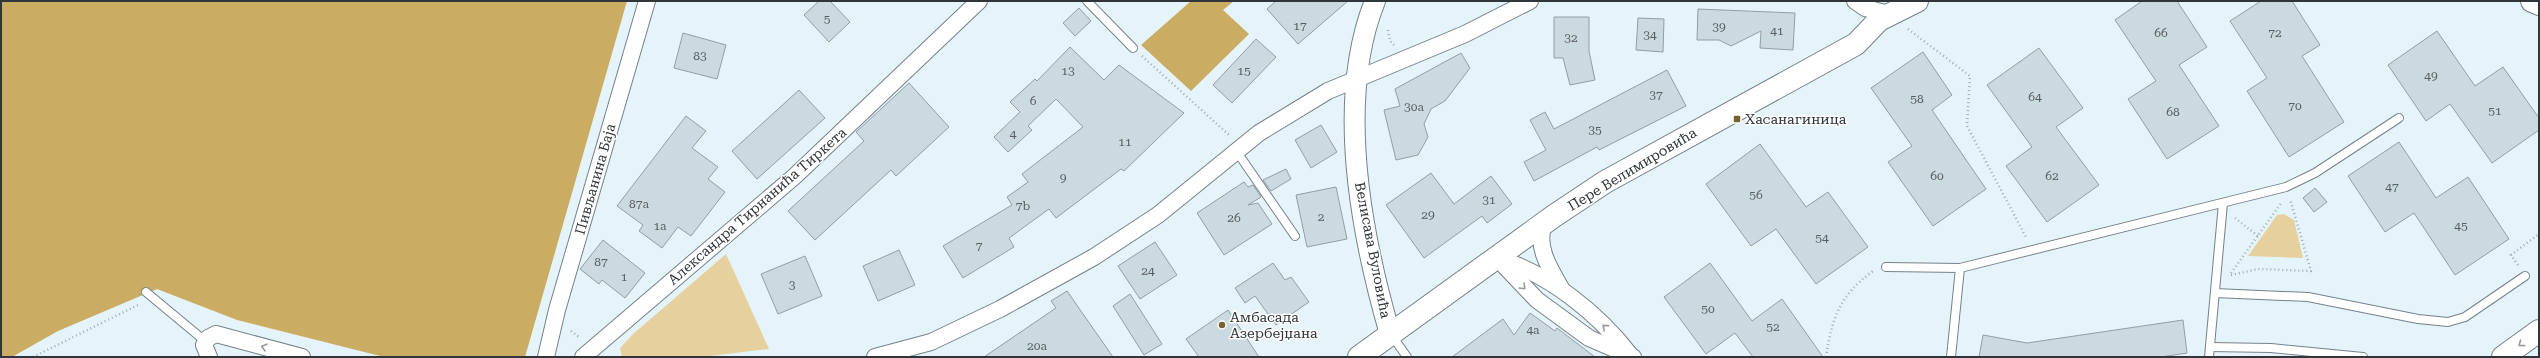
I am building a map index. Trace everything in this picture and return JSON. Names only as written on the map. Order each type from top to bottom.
[{"type":"main road","name":"Пере Велимировића","points":[[1359,357],[1544,224],[1636,163],[1856,44],[1879,20],[1917,1]]},
{"type":"main road","points":[[2532,1],[2539,4]]},
{"type":"main road","points":[[2504,357],[2539,331]]},
{"type":"street","name":"Пивљанина Баја","points":[[546,357],[557,310],[647,1]]},
{"type":"street","name":"Александра Тирнанића Тиркета","points":[[583,357],[796,176],[979,1]]},
{"type":"street","name":"Велисава Вуловића","points":[[1376,1],[1363,39],[1358,77],[1355,125],[1359,190],[1378,286],[1390,334]]},
{"type":"street","points":[[875,357],[947,335],[1060,276],[1158,215],[1240,149],[1302,106],[1358,77],[1465,34],[1530,1]]},
{"type":"street","points":[[1855,1],[1865,8],[1889,14]]},
{"type":"street","points":[[1544,224],[1540,235],[1542,245],[1550,268],[1562,290]]},
{"type":"street","points":[[1497,258],[1529,270],[1562,290],[1619,340],[1632,356]]},
{"type":"street","points":[[1497,258],[1537,300],[1589,338],[1632,356]]},
{"type":"street","points":[[209,357],[204,350],[205,341],[212,335],[221,334],[302,357]]},
{"type":"lane","points":[[1087,1],[1133,48]]},
{"type":"lane","points":[[1886,267],[1960,268],[2287,190],[2398,118]]},
{"type":"lane","points":[[1240,149],[1295,236]]},
{"type":"lane","points":[[2209,357],[2223,205]]},
{"type":"lane","points":[[1951,357],[1960,268]]},
{"type":"lane","points":[[2215,293],[2308,297],[2418,319],[2448,322],[2465,317],[2525,276]]},
{"type":"lane","points":[[146,292],[205,341]]},
{"type":"lane","points":[[1390,334],[1407,357]]},
{"type":"lane","points":[[2210,347],[2271,348],[2363,357]]},
{"type":"path","points":[[1889,14],[1970,76],[1967,126],[2032,250]]},
{"type":"path","points":[[1388,25],[1390,41],[1396,47],[1406,49],[1410,57]]},
{"type":"path","points":[[1133,48],[1240,149]]},
{"type":"path","points":[[2230,275],[2258,236],[2287,190]]},
{"type":"path","points":[[2216,277],[2258,269],[2311,271],[2287,190]]},
{"type":"path","points":[[2223,205],[2258,236]]},
{"type":"path","points":[[2525,276],[2511,255],[2539,234]]},
{"type":"path","points":[[1826,357],[1831,326],[1844,299],[1872,272],[1886,267]]},
{"type":"path","points":[[33,357],[152,298]]},
{"type":"shaded area","points":[[1,1],[627,1],[525,357],[384,357],[237,320],[157,289],[58,331],[12,357],[1,357]]},
{"type":"shaded area","points":[[1191,1],[1234,1],[1223,10],[1249,34],[1191,91],[1141,45]]},
{"type":"shaded area","points":[[2284,214],[2294,220],[2303,258],[2248,256],[2277,215]]},
{"type":"shaded area","points":[[726,254],[769,349],[702,357],[622,357],[620,348],[633,334]]},
{"type":"building","points":[[819,1],[830,1],[850,22],[829,42],[804,15]]},
{"type":"building","points":[[1276,1],[1348,1],[1298,44],[1267,9]]},
{"type":"building","points":[[2142,1],[2177,1],[2207,47],[2179,65],[2219,126],[2167,159],[2128,99],[2156,81],[2115,20]]},
{"type":"building","points":[[2261,1],[2292,1],[2320,45],[2302,56],[2344,122],[2289,157],[2247,91],[2267,78],[2230,21]]},
{"type":"building","points":[[1079,8],[1091,21],[1075,36],[1063,23]]},
{"type":"building","points":[[1698,9],[1795,13],[1793,50],[1760,48],[1761,31],[1731,46],[1719,40],[1697,40]]},
{"type":"building","points":[[1554,17],[1589,17],[1589,51],[1595,80],[1570,85],[1563,58],[1554,58]]},
{"type":"building","points":[[1638,18],[1664,19],[1663,52],[1636,50]]},
{"type":"building","points":[[2437,31],[2475,86],[2503,67],[2539,118],[2539,130],[2492,163],[2450,104],[2426,121],[2388,65]]},
{"type":"building","points":[[683,33],[726,45],[717,79],[674,68]]},
{"type":"building","points":[[1256,39],[1276,57],[1232,103],[1213,85]]},
{"type":"building","points":[[1070,47],[1104,80],[1119,65],[1184,113],[1124,171],[1121,169],[1056,218],[1049,209],[1009,238],[1014,247],[963,278],[943,246],[1012,205],[1007,197],[1028,182],[1022,174],[1083,127],[1056,99],[1028,126],[1032,130],[1008,152],[994,137],[1020,112],[1010,102],[1035,79],[1037,81]]},
{"type":"building","points":[[2039,48],[2083,108],[2056,127],[2099,185],[2047,222],[2006,166],[2032,147],[1987,85]]},
{"type":"building","points":[[1923,52],[1952,95],[1932,110],[1986,189],[1933,226],[1888,162],[1912,146],[1871,88]]},
{"type":"building","points":[[1461,53],[1470,68],[1445,101],[1431,109],[1424,124],[1428,137],[1418,155],[1396,160],[1384,110],[1400,106],[1395,89]]},
{"type":"building","points":[[1667,70],[1686,106],[1599,150],[1597,147],[1534,181],[1524,162],[1546,150],[1530,120],[1545,112],[1554,129]]},
{"type":"building","points":[[909,83],[949,127],[896,176],[891,170],[815,240],[788,211],[864,141],[856,132]]},
{"type":"building","points":[[799,90],[825,118],[757,179],[732,151]]},
{"type":"building","points":[[686,116],[706,131],[692,148],[718,167],[708,179],[725,192],[691,236],[678,227],[662,248],[639,231],[643,225],[617,206]]},
{"type":"building","points":[[1321,125],[1337,152],[1311,168],[1295,140]]},
{"type":"building","points":[[2399,142],[2436,198],[2468,177],[2509,239],[2455,275],[2414,213],[2385,232],[2348,176]]},
{"type":"building","points":[[1760,144],[1806,207],[1828,192],[1868,247],[1816,284],[1776,229],[1751,246],[1706,184]]},
{"type":"building","points":[[1286,169],[1291,179],[1271,191],[1263,180]]},
{"type":"building","points":[[1431,173],[1454,204],[1491,176],[1512,204],[1487,223],[1482,216],[1424,258],[1386,205]]},
{"type":"building","points":[[1244,182],[1248,187],[1253,185],[1261,197],[1248,205],[1258,203],[1272,224],[1224,255],[1197,213]]},
{"type":"building","points":[[1336,187],[1347,239],[1307,247],[1296,195]]},
{"type":"building","points":[[2315,188],[2327,202],[2314,212],[2303,198]]},
{"type":"building","points":[[603,240],[645,273],[625,298],[602,280],[599,284],[580,269]]},
{"type":"building","points":[[1155,242],[1177,275],[1140,299],[1118,266]]},
{"type":"building","points":[[899,250],[915,285],[878,301],[863,266]]},
{"type":"building","points":[[805,256],[822,296],[778,314],[761,274]]},
{"type":"building","points":[[1273,263],[1285,280],[1291,277],[1309,302],[1276,325],[1255,296],[1245,303],[1235,288]]},
{"type":"building","points":[[1710,263],[1752,321],[1782,299],[1823,357],[1753,357],[1735,333],[1706,354],[1664,297]]},
{"type":"building","points":[[1067,291],[1113,357],[984,357],[1056,308],[1051,301]]},
{"type":"building","points":[[1130,294],[1162,344],[1144,355],[1113,306]]},
{"type":"building","name":"Амбасада Азербејџана","points":[[1228,310],[1259,357],[1199,357],[1186,339]]},
{"type":"building","points":[[1530,313],[1555,331],[1557,328],[1595,357],[1452,357],[1503,319],[1514,335]]},
{"type":"building","points":[[2183,320],[2187,353],[2161,357],[1979,357],[1983,335],[2027,343]]},
{"type":"place","name":"Хасанагиница","points":[[1737,119]]},
{"type":"place","name":"Амбасада Азербејџана","points":[[1222,325]]}]
